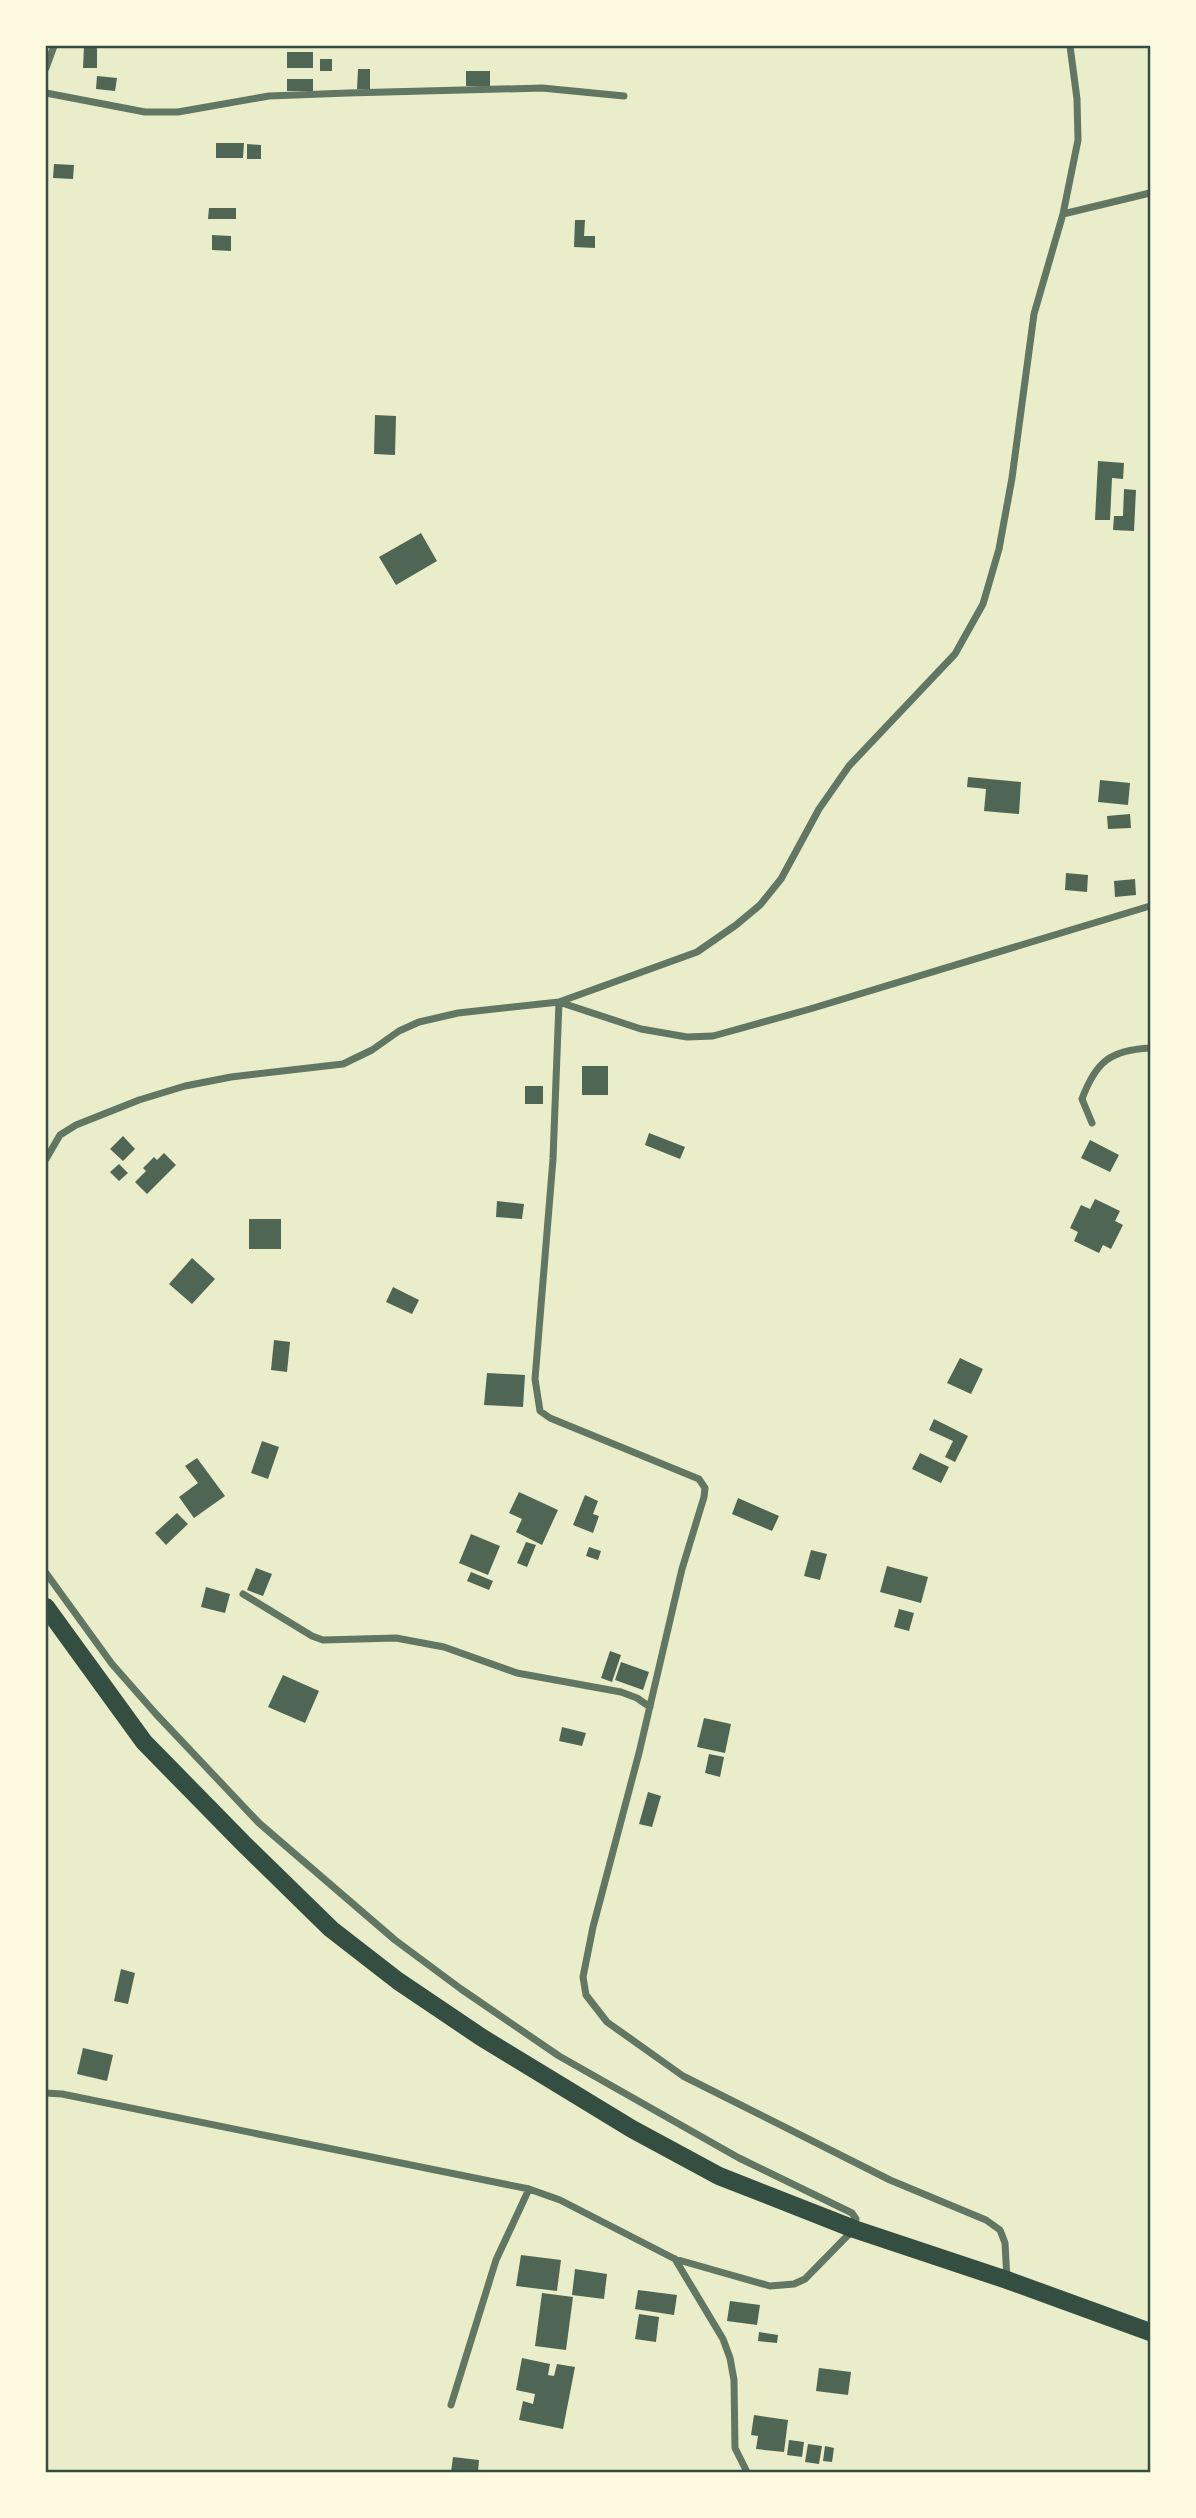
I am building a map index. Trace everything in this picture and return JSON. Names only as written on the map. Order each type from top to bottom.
[{"type":"main road","points":[[46,1607],[144,1742],[331,1929],[398,1981],[481,2037],[632,2129],[719,2176],[854,2229],[1007,2280],[1150,2332]]},
{"type":"street","points":[[46,68],[54,46]]},
{"type":"street","points":[[46,1159],[60,1135],[76,1125],[185,1086],[231,1077],[344,1064],[399,1031],[419,1023],[458,1013],[559,1002],[697,952],[760,905],[781,879],[820,809],[849,766],[956,654],[983,604],[999,549],[1012,478],[1034,314],[1063,214],[1078,140],[1077,99],[1070,46]]},
{"type":"street","points":[[46,93],[145,112],[178,111],[254,97],[348,93],[542,88],[624,96]]},
{"type":"street","points":[[1063,214],[1150,193]]},
{"type":"street","points":[[559,1002],[641,1029],[687,1037],[713,1036],[1150,906]]},
{"type":"street","points":[[559,1002],[553,1159],[534,1379],[540,1411],[550,1418],[699,1479],[705,1488],[682,1569],[650,1707],[593,1927],[583,1977],[586,1995],[607,2022],[683,2076],[890,2180],[986,2220],[1000,2230],[1005,2243],[1007,2280]]},
{"type":"street","points":[[1092,1123],[1082,1099],[1087,1083],[1107,1059],[1115,1054],[1124,1049],[1150,1048]]},
{"type":"street","points":[[46,1573],[112,1664],[259,1823],[395,1940],[559,2056],[739,2158],[852,2213],[856,2219],[854,2229],[805,2279],[794,2284],[770,2286],[675,2259],[560,2200],[529,2189],[89,2099],[46,2093]]},
{"type":"street","points":[[243,1594],[323,1640],[396,1638],[444,1647],[517,1673],[621,1692],[650,1707]]},
{"type":"street","points":[[451,2405],[496,2260],[529,2189]]},
{"type":"street","points":[[675,2259],[723,2339],[730,2358],[734,2389],[735,2448],[747,2473]]},
{"type":"building","points":[[84,46],[97,46],[97,68],[83,68]]},
{"type":"building","points":[[287,52],[313,52],[313,68],[287,68]]},
{"type":"building","points":[[320,59],[332,59],[332,71],[320,71]]},
{"type":"building","points":[[358,69],[370,69],[370,89],[357,89]]},
{"type":"building","points":[[466,71],[490,71],[490,86],[466,86]]},
{"type":"building","points":[[97,76],[117,78],[115,91],[96,89]]},
{"type":"building","points":[[287,79],[313,79],[313,91],[287,91]]},
{"type":"building","points":[[216,143],[244,143],[243,158],[216,158]]},
{"type":"building","points":[[247,144],[261,145],[261,159],[247,159]]},
{"type":"building","points":[[54,164],[74,165],[73,179],[53,178]]},
{"type":"building","points":[[209,208],[236,208],[236,219],[208,219]]},
{"type":"building","points":[[575,220],[585,220],[584,236],[595,236],[595,248],[574,247]]},
{"type":"building","points":[[212,235],[231,236],[231,251],[212,250]]},
{"type":"building","points":[[375,415],[396,416],[395,455],[374,454]]},
{"type":"building","points":[[1098,461],[1124,463],[1123,479],[1112,478],[1110,520],[1095,520]]},
{"type":"building","points":[[1124,489],[1136,490],[1134,531],[1113,530],[1114,516],[1123,516]]},
{"type":"building","points":[[421,533],[437,561],[396,585],[379,557]]},
{"type":"building","points":[[968,777],[1021,782],[1019,814],[984,811],[986,789],[967,787]]},
{"type":"building","points":[[1100,780],[1130,783],[1128,805],[1098,802]]},
{"type":"building","points":[[1130,814],[1131,828],[1108,829],[1107,816]]},
{"type":"building","points":[[1066,873],[1088,875],[1087,892],[1065,890]]},
{"type":"building","points":[[1135,879],[1136,895],[1115,897],[1114,881]]},
{"type":"building","points":[[582,1066],[608,1066],[608,1095],[582,1095]]},
{"type":"building","points":[[525,1086],[543,1086],[543,1104],[525,1104]]},
{"type":"building","points":[[649,1133],[685,1147],[680,1159],[645,1145]]},
{"type":"building","points":[[123,1136],[135,1149],[123,1161],[110,1149]]},
{"type":"building","points":[[1090,1140],[1119,1155],[1110,1172],[1081,1158]]},
{"type":"building","points":[[164,1153],[176,1165],[147,1194],[135,1182],[146,1171],[143,1168],[154,1157],[157,1160]]},
{"type":"building","points":[[119,1164],[128,1173],[119,1181],[110,1172]]},
{"type":"building","points":[[1095,1199],[1120,1211],[1115,1221],[1123,1225],[1111,1249],[1103,1245],[1099,1253],[1074,1241],[1078,1232],[1070,1228],[1081,1205],[1090,1209]]},
{"type":"building","points":[[497,1201],[524,1204],[522,1219],[496,1217]]},
{"type":"building","points":[[249,1219],[281,1219],[281,1249],[249,1249]]},
{"type":"building","points":[[192,1258],[215,1279],[192,1304],[169,1284]]},
{"type":"building","points":[[393,1287],[419,1300],[412,1314],[386,1302]]},
{"type":"building","points":[[274,1340],[290,1342],[287,1372],[271,1370]]},
{"type":"building","points":[[960,1358],[983,1369],[971,1394],[947,1383]]},
{"type":"building","points":[[487,1373],[525,1375],[523,1407],[484,1405]]},
{"type":"building","points":[[934,1419],[968,1436],[955,1462],[945,1457],[953,1441],[929,1430]]},
{"type":"building","points":[[262,1441],[279,1447],[268,1479],[251,1473]]},
{"type":"building","points":[[920,1453],[949,1467],[941,1483],[912,1469]]},
{"type":"building","points":[[197,1458],[225,1496],[194,1518],[179,1497],[198,1483],[185,1466]]},
{"type":"building","points":[[519,1492],[558,1510],[542,1545],[516,1532],[522,1519],[509,1513]]},
{"type":"building","points":[[585,1495],[598,1501],[593,1514],[599,1516],[593,1533],[573,1525]]},
{"type":"building","points":[[738,1498],[779,1516],[772,1531],[732,1514]]},
{"type":"building","points":[[177,1513],[188,1524],[166,1545],[155,1533]]},
{"type":"building","points":[[471,1534],[500,1546],[488,1575],[459,1563]]},
{"type":"building","points":[[526,1542],[536,1545],[527,1567],[517,1563]]},
{"type":"building","points":[[589,1547],[601,1551],[598,1560],[586,1556]]},
{"type":"building","points":[[811,1550],[827,1554],[820,1580],[804,1576]]},
{"type":"building","points":[[887,1566],[928,1577],[921,1603],[880,1592]]},
{"type":"building","points":[[256,1568],[272,1574],[263,1596],[247,1590]]},
{"type":"building","points":[[471,1572],[493,1581],[489,1590],[467,1581]]},
{"type":"building","points":[[206,1587],[230,1594],[225,1613],[201,1607]]},
{"type":"building","points":[[899,1609],[914,1613],[909,1631],[894,1627]]},
{"type":"building","points":[[610,1651],[621,1655],[612,1682],[601,1678]]},
{"type":"building","points":[[621,1662],[649,1672],[643,1690],[615,1680]]},
{"type":"building","points":[[283,1675],[319,1691],[305,1723],[268,1707]]},
{"type":"building","points":[[704,1718],[731,1724],[725,1753],[697,1747]]},
{"type":"building","points":[[562,1727],[586,1733],[582,1746],[559,1741]]},
{"type":"building","points":[[709,1754],[724,1757],[720,1777],[705,1773]]},
{"type":"building","points":[[648,1792],[661,1796],[652,1827],[639,1824]]},
{"type":"building","points":[[121,1969],[135,1973],[128,2004],[114,2001]]},
{"type":"building","points":[[83,2048],[113,2055],[107,2081],[77,2074]]},
{"type":"building","points":[[521,2255],[561,2260],[557,2291],[516,2286]]},
{"type":"building","points":[[575,2269],[607,2274],[604,2299],[572,2295]]},
{"type":"building","points":[[638,2290],[677,2295],[674,2315],[635,2309]]},
{"type":"building","points":[[542,2293],[573,2297],[566,2350],[535,2346]]},
{"type":"building","points":[[730,2301],[760,2305],[757,2325],[727,2321]]},
{"type":"building","points":[[639,2314],[659,2317],[656,2342],[635,2339]]},
{"type":"building","points":[[759,2332],[778,2335],[777,2343],[758,2341]]},
{"type":"building","points":[[522,2358],[550,2364],[548,2375],[554,2376],[557,2364],[575,2367],[563,2429],[519,2420],[523,2401],[533,2404],[535,2394],[516,2390]]},
{"type":"building","points":[[819,2368],[851,2372],[848,2395],[816,2391]]},
{"type":"building","points":[[754,2415],[788,2420],[784,2452],[756,2449],[758,2436],[751,2435]]},
{"type":"building","points":[[789,2440],[804,2442],[802,2457],[787,2455]]},
{"type":"building","points":[[808,2444],[822,2446],[819,2464],[805,2462]]},
{"type":"building","points":[[825,2446],[834,2448],[832,2462],[823,2461]]},
{"type":"building","points":[[453,2457],[479,2460],[478,2472],[451,2472]]}]
